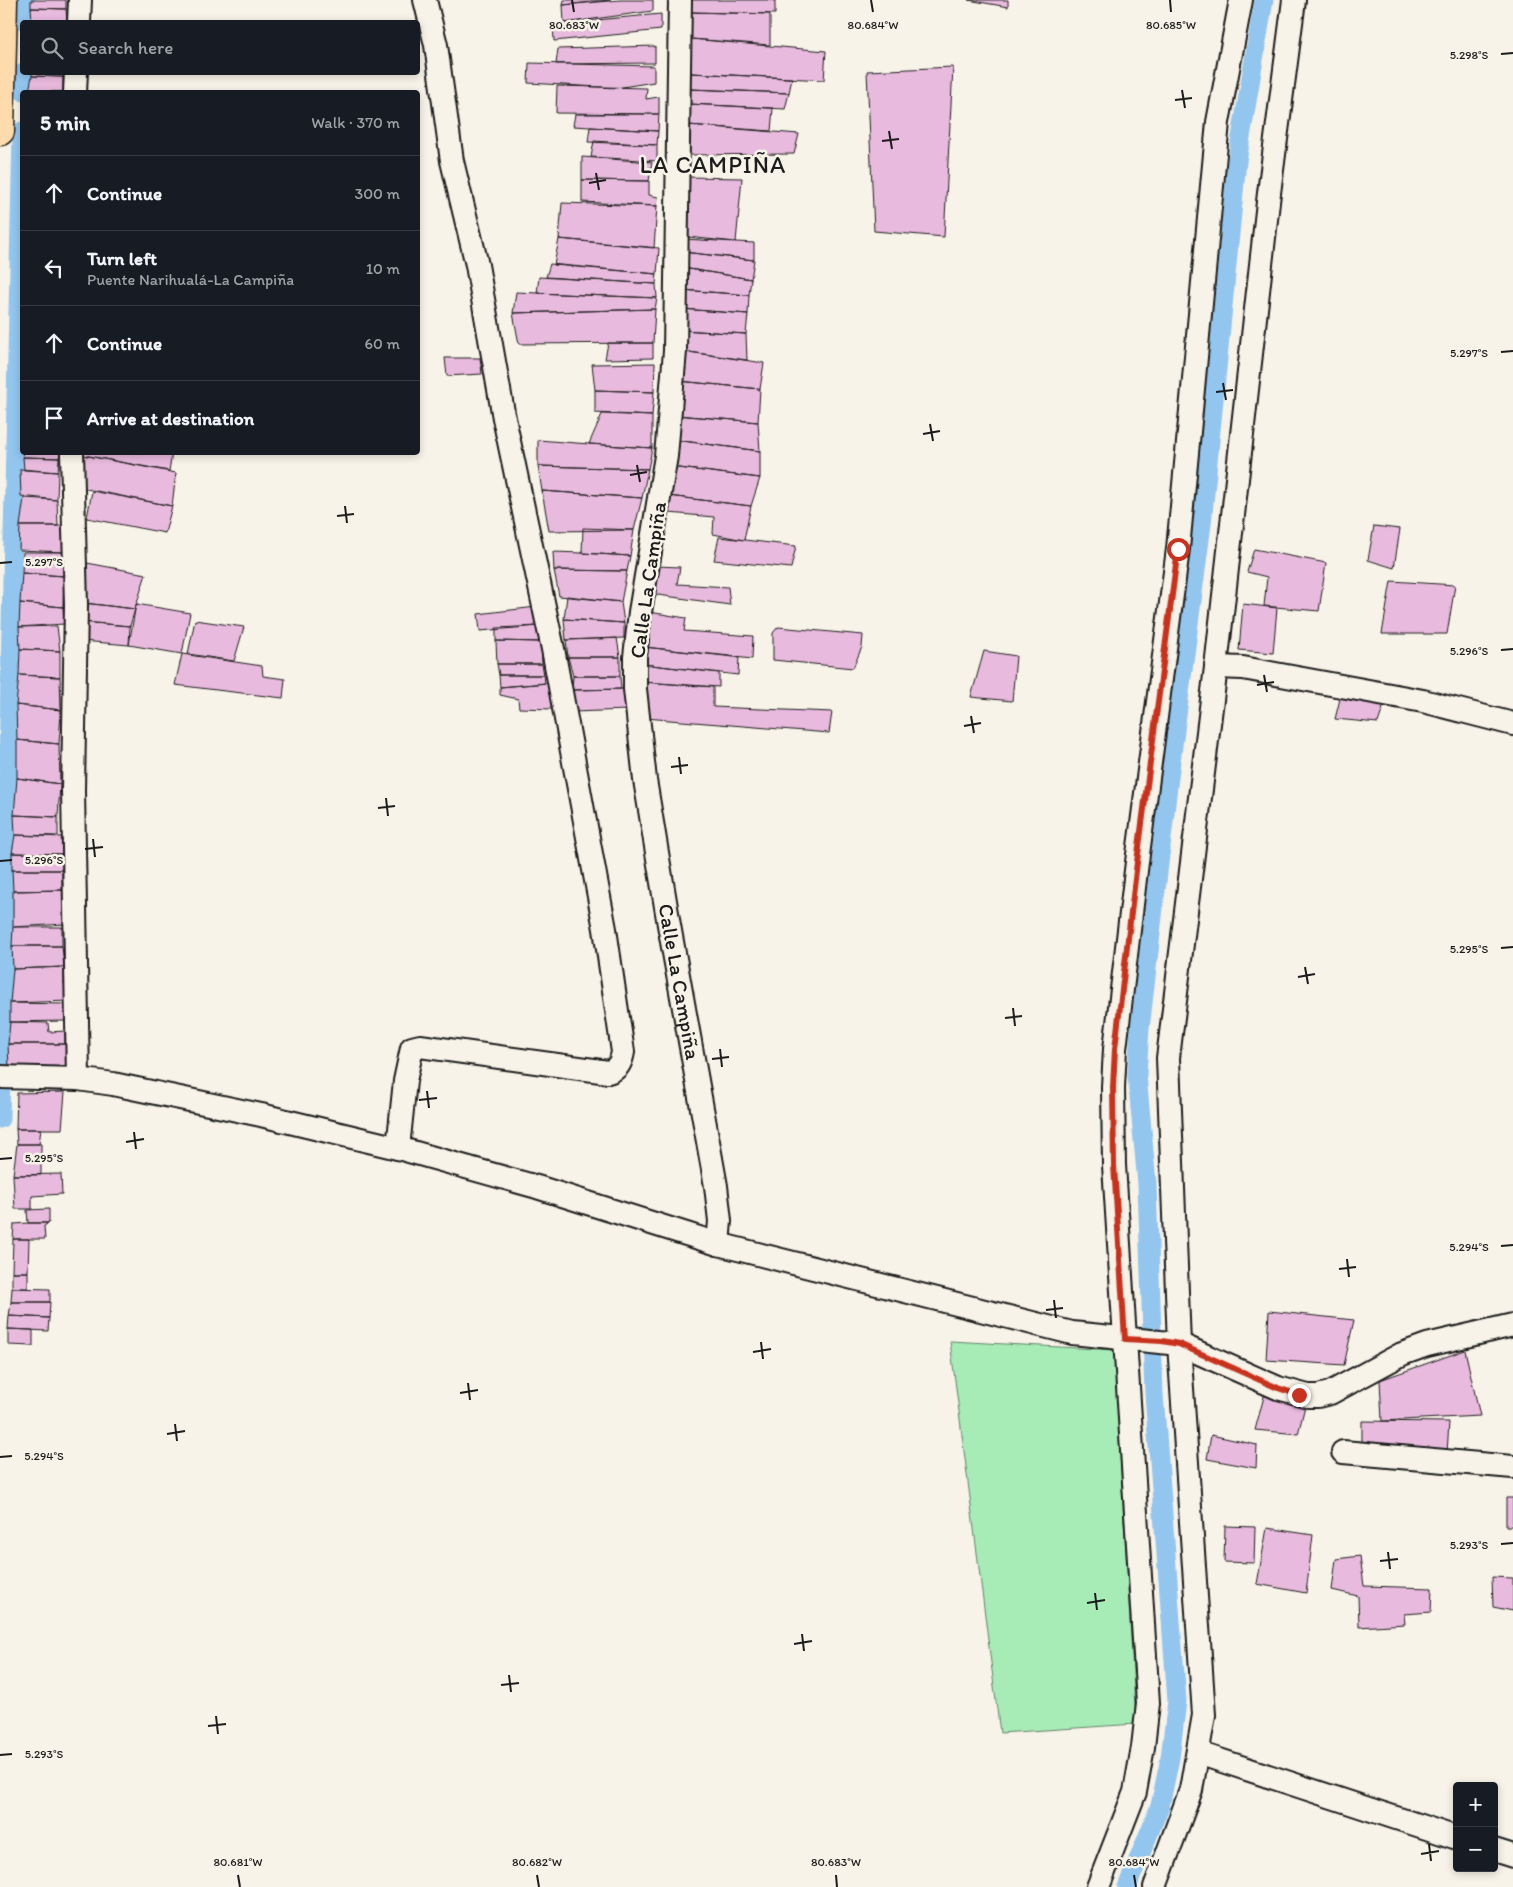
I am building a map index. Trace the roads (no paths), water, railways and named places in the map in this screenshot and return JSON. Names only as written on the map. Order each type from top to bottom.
[{"type":"main road","points":[[0,130],[3,0]]},
{"type":"street","points":[[79,20],[80,0]]},
{"type":"street","points":[[398,1148],[405,1081],[412,1048],[420,1046],[608,1072],[619,1066],[622,1061],[623,1052],[605,929],[553,650],[504,418],[477,265],[452,161],[436,45],[425,0]]},
{"type":"street","name":"Calle La Campiña","points":[[680,0],[675,351],[666,456],[640,612],[635,657],[635,689],[645,780],[716,1186],[720,1221],[718,1244]]},
{"type":"street","points":[[1098,1887],[1135,1792],[1148,1703],[1130,1339],[1114,1165],[1113,1087],[1115,1049],[1137,862],[1178,549],[1218,122],[1241,0]]},
{"type":"street","points":[[1155,1887],[1191,1790],[1204,1715],[1170,1342],[1168,1058],[1216,667],[1269,193],[1294,0]]},
{"type":"street","points":[[75,90],[76,75]]},
{"type":"street","points":[[72,455],[76,605],[73,790],[78,1079]]},
{"type":"street","points":[[1216,667],[1243,668],[1423,701],[1513,724]]},
{"type":"street","points":[[3,1077],[78,1079],[113,1084],[252,1113],[398,1148],[537,1187],[718,1244],[1072,1333],[1170,1342],[1278,1388],[1299,1395],[1318,1396],[1334,1391],[1402,1354],[1427,1345],[1513,1325]]},
{"type":"street","points":[[1342,1452],[1513,1468]]},
{"type":"street","points":[[1198,1753],[1453,1837]]},
{"type":"street","points":[[1498,1851],[1513,1856]]},
{"type":"waterway","points":[[26,0],[26,20]]},
{"type":"waterway","points":[[1127,1887],[1160,1806],[1170,1758],[1177,1701],[1154,1394],[1147,1184],[1137,1075],[1140,1029],[1170,769],[1202,524],[1237,161],[1264,0]]},
{"type":"waterway","points":[[24,75],[24,90]]},
{"type":"waterway","points":[[0,1119],[20,221]]},
{"type":"district","name":"LA CAMPIÑA","points":[[713,165]]}]
